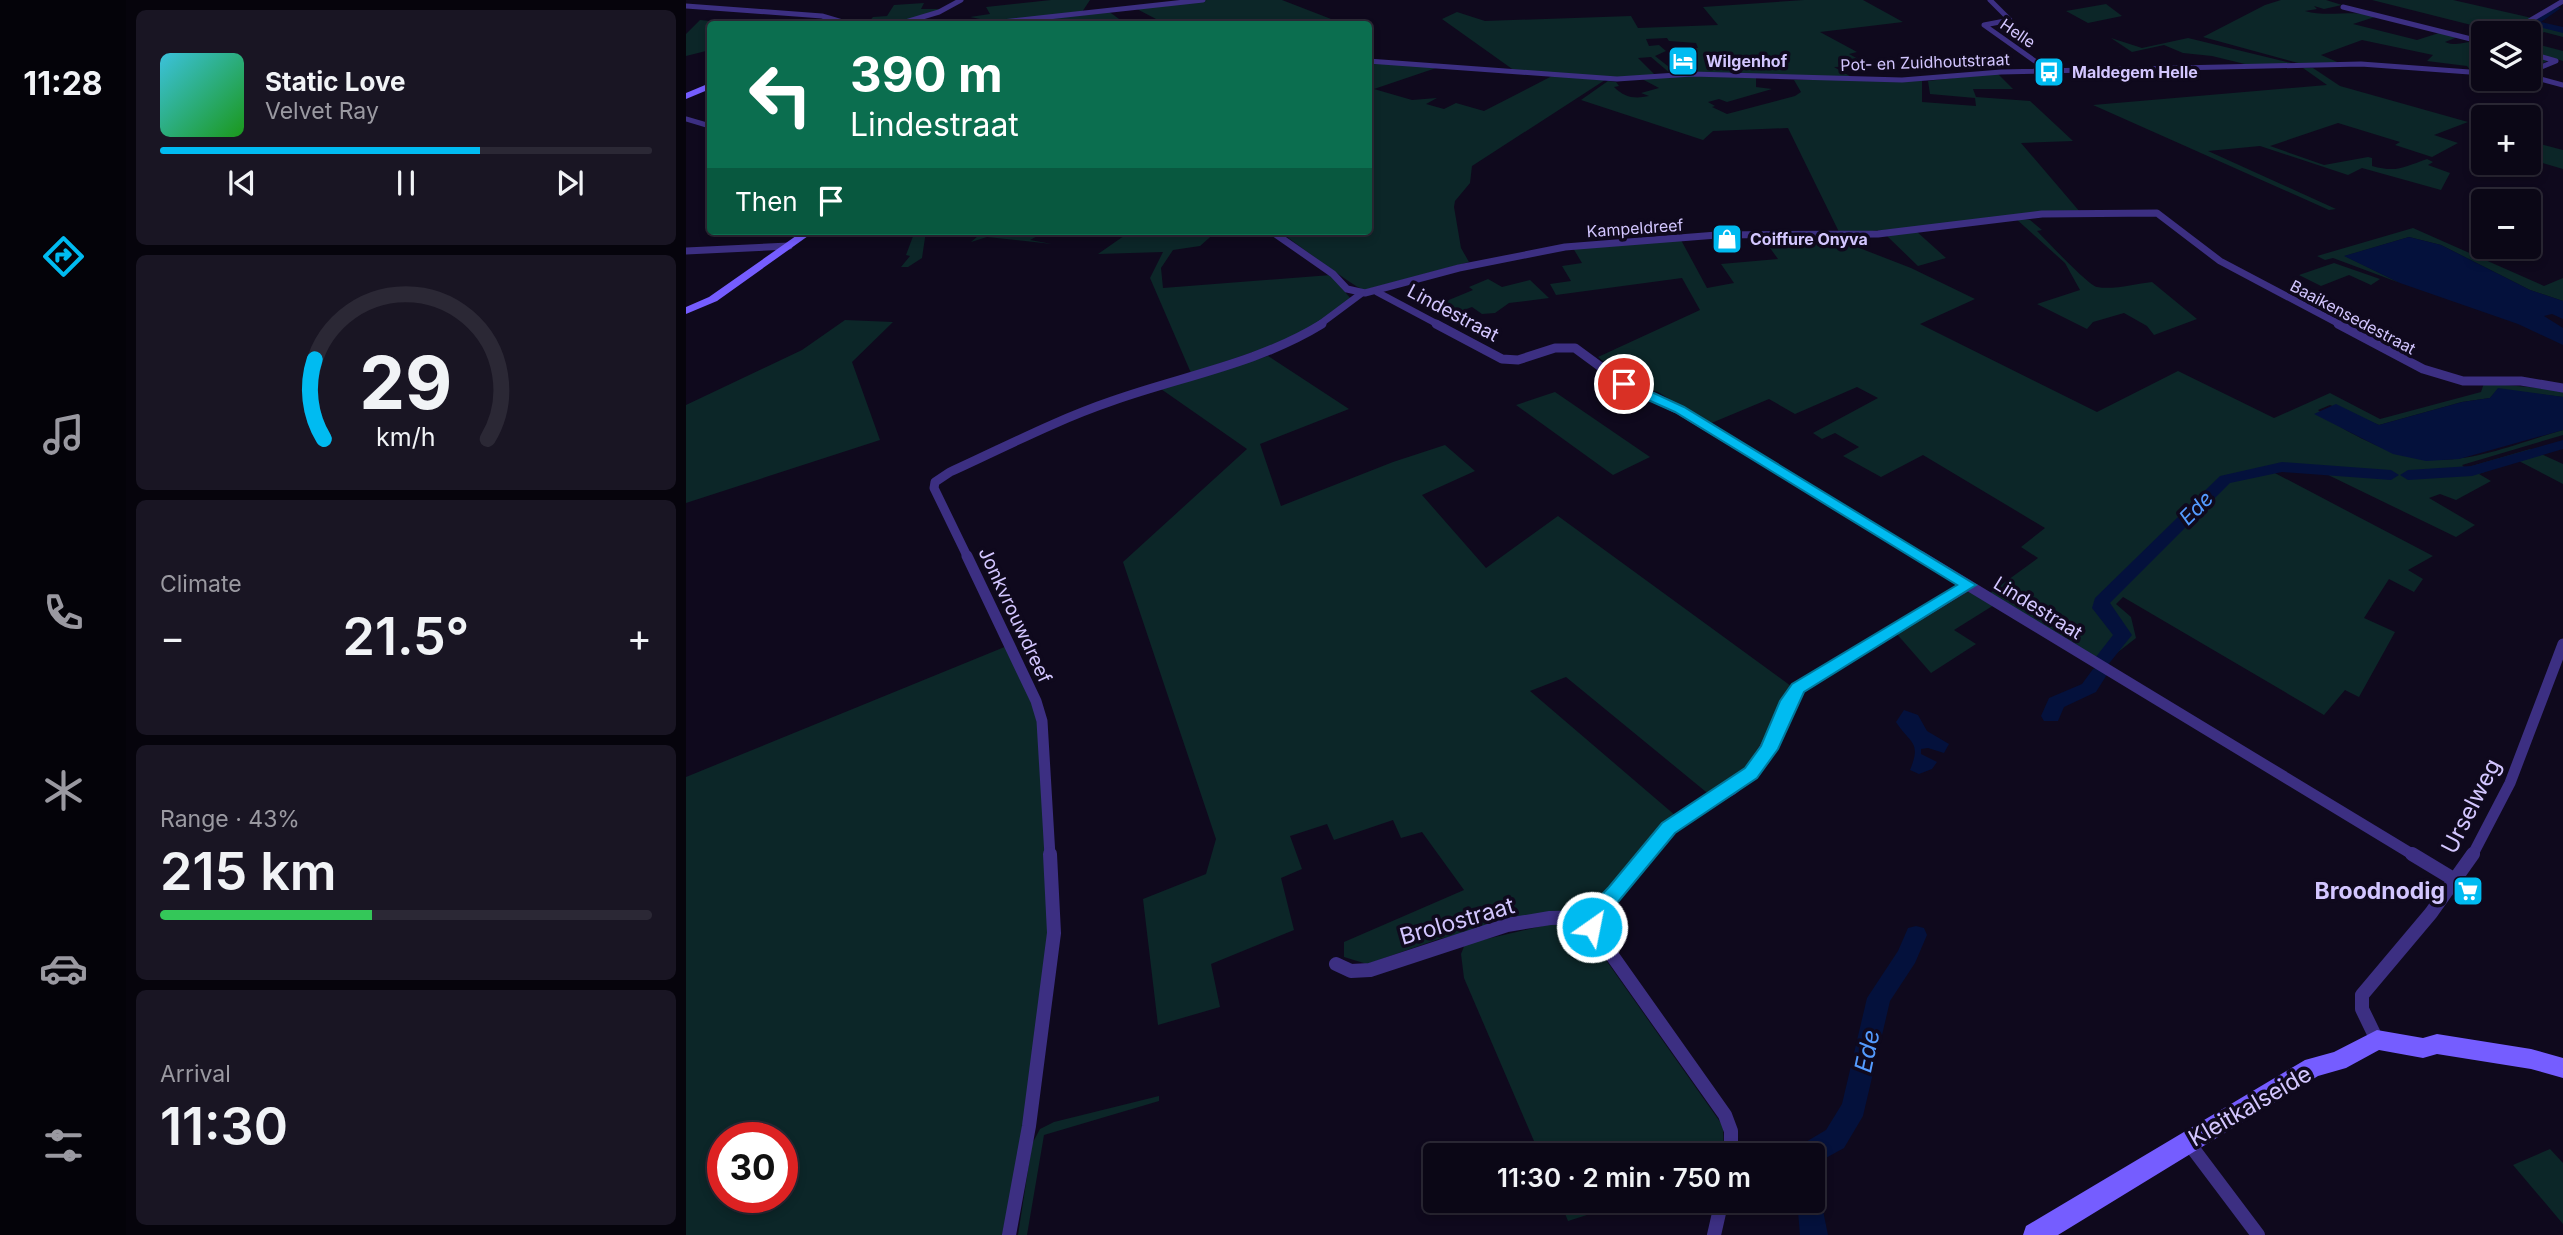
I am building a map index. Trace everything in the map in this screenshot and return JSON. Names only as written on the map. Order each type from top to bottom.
[{"type":"street","points":[[686,5],[703,0]]},
{"type":"street","points":[[909,21],[939,12],[961,0]]},
{"type":"street","points":[[1007,21],[1142,3],[1203,0]]},
{"type":"street","name":"Helle","points":[[1990,0],[2010,20],[1984,25],[2049,71]]},
{"type":"street","points":[[2529,21],[2563,1]]},
{"type":"street","points":[[686,5],[822,16],[839,21]]},
{"type":"street","points":[[2343,7],[2471,39]]},
{"type":"street","points":[[2541,57],[2556,61],[2541,68]]},
{"type":"street","name":"Pot- en Zuidhoutstraat","points":[[1372,61],[1617,79],[1692,74],[1902,80],[2049,71],[2375,64],[2471,72]]},
{"type":"street","points":[[2541,78],[2563,85]]},
{"type":"street","points":[[686,96],[707,87]]},
{"type":"street","points":[[686,119],[707,125]]},
{"type":"street","name":"Kampeldreef","points":[[1377,292],[1466,266],[1565,247],[1717,235],[1878,234],[2042,214],[2152,213]]},
{"type":"street","name":"Baaikensedestraat","points":[[2152,213],[2164,216],[2202,249],[2226,265],[2423,369],[2463,381],[2521,381],[2563,388]]},
{"type":"street","points":[[686,311],[713,299],[804,235]]},
{"type":"street","points":[[1277,235],[1325,267],[1347,289],[1362,293]]},
{"type":"street","points":[[686,251],[789,246]]},
{"type":"street","name":"Lindestraat","points":[[1362,293],[1377,292],[1502,359],[1518,360],[1560,347],[1579,349],[1624,384],[1679,410],[2455,880]]},
{"type":"street","name":"Jonkvrouwdreef","points":[[1009,1235],[1029,1126],[1054,933],[1042,721],[1036,701],[934,488],[935,482],[950,472],[1104,404],[1236,365],[1292,342],[1323,324],[1362,293]]},
{"type":"street","points":[[1731,1143],[1731,1131],[1725,1115],[1592,927],[1593,917],[1669,828],[1751,773],[1769,749],[1789,701],[1798,688],[1968,585]]},
{"type":"street","name":"Urselweg","points":[[2377,1040],[2362,1009],[2362,995],[2414,935],[2470,859],[2507,789],[2560,659],[2563,644]]},
{"type":"street","name":"Brolostraat","points":[[1336,964],[1352,971],[1368,970],[1502,928],[1562,916],[1593,917]]},
{"type":"street","points":[[2377,1040],[2423,1048],[2437,1044],[2531,1059],[2563,1068]]},
{"type":"street","name":"Kleitkalseide","points":[[2035,1235],[2313,1067],[2338,1061],[2377,1040]]},
{"type":"street","points":[[2188,1142],[2258,1235]]},
{"type":"street","points":[[1714,1235],[1719,1213]]},
{"type":"green space","points":[[1051,0],[1090,0],[1082,12],[1007,21],[981,21],[970,17],[990,14],[986,7]]},
{"type":"green space","points":[[1207,0],[1282,0],[1336,21],[1146,21],[1156,19],[1135,8]]},
{"type":"green space","points":[[1804,0],[1863,0],[1903,22],[1820,32],[1857,52],[1849,54],[1871,66],[1834,67],[1855,79],[1688,72],[1683,67],[1694,65],[1686,57],[1673,58],[1671,55],[1683,54],[1681,49],[1698,48],[1696,43],[1669,41],[1667,38],[1646,39],[1649,46],[1659,45],[1666,51],[1655,56],[1669,67],[1685,72],[1671,74],[1651,57],[1638,58],[1655,75],[1622,78],[1515,71],[1442,19],[1457,12],[1485,21],[1631,16],[1638,28],[1718,25],[1703,7]]},
{"type":"green space","points":[[2281,0],[2326,0],[2342,5],[2324,9],[2314,6],[2317,9],[2305,11],[2378,16],[2353,24],[2417,40],[2442,32],[2460,36],[2445,42],[2471,42],[2471,71],[2467,66],[2427,61],[2433,55],[2362,40],[2321,55],[2342,64],[2309,66],[2203,37],[2265,5]]},
{"type":"green space","points":[[2372,0],[2453,0],[2532,18],[2526,21],[2471,21],[2471,25]]},
{"type":"green space","points":[[924,3],[921,9],[943,9],[906,21],[870,21],[873,17],[887,16],[894,5]]},
{"type":"green space","points":[[2106,4],[2122,16],[2088,23],[2066,11]]},
{"type":"green space","points":[[1108,11],[1122,21],[1054,21],[1052,17]]},
{"type":"green space","points":[[700,20],[710,21],[707,21],[707,51],[686,56],[686,34]]},
{"type":"green space","points":[[2541,24],[2563,29],[2563,37],[2544,32],[2541,35]]},
{"type":"green space","points":[[2111,38],[2142,48],[2188,38],[2304,66],[2253,66],[2212,56],[2183,53],[2164,45],[2132,52]]},
{"type":"green space","points":[[2541,45],[2563,51],[2563,61],[2553,58],[2541,64]]},
{"type":"green space","points":[[1372,62],[1439,67],[1374,89],[1412,100],[1437,98],[1426,104],[1444,109],[1456,103],[1484,111],[1552,76],[1605,80],[1472,166],[1470,183],[1455,201],[1454,207],[1461,248],[1469,262],[1364,290],[1285,235],[1372,235]]},
{"type":"green space","points":[[2303,68],[2313,68],[2340,86],[2468,122],[2434,135],[2458,143],[2432,157],[2395,145],[2400,142],[2338,123],[2270,146],[2324,165],[2368,157],[2372,158],[2372,166],[2394,169],[2427,159],[2433,162],[2428,165],[2450,173],[2441,190],[2362,168],[2348,175],[2260,146],[2208,151],[2336,209],[2329,210],[2093,105],[2327,85]]},
{"type":"green space","points":[[1997,73],[2013,89],[1973,89],[1976,97],[2030,101],[2073,141],[2021,143],[2080,212],[1840,234],[1788,128],[1713,131],[1703,140],[1581,100],[1608,81],[1616,82],[1619,86],[1614,87],[1622,93],[1639,97],[1649,96],[1641,93],[1659,88],[1642,79],[1691,75],[1756,78],[1756,87],[1772,89],[1727,102],[1719,99],[1708,102],[1727,114],[1795,96],[1801,92],[1794,80],[1922,80],[1922,102],[1976,106],[1975,98],[1930,94],[1928,81]]},
{"type":"green space","points":[[2541,144],[2563,150],[2563,169],[2541,163]]},
{"type":"green space","points":[[2015,218],[2030,220],[2042,230],[2037,231],[2093,285],[2110,288],[2152,282],[2197,319],[2154,335],[2147,326],[2124,313],[2093,322],[2087,329],[2037,304],[2080,290],[2065,263]]},
{"type":"green space","points":[[2413,228],[2471,254],[2471,259],[2483,259],[2544,286],[2563,278],[2563,301],[2530,290],[2441,245],[2409,237],[2345,256],[2400,283],[2333,258],[2325,260],[2317,256]]},
{"type":"green space","points":[[1916,231],[1946,258],[1918,266],[1886,235]]},
{"type":"green space","points":[[914,235],[925,235],[922,258],[908,267],[901,267],[910,256],[906,255]]},
{"type":"green space","points":[[956,235],[1039,235],[1030,240],[1052,244],[987,237],[971,242],[978,236]]},
{"type":"green space","points":[[1125,235],[1212,235],[1200,246],[1173,250],[1161,268],[1163,288],[1331,275],[1351,299],[1301,336],[1191,373],[1150,278],[1163,252],[1098,254]]},
{"type":"green space","points":[[1762,237],[1831,237],[1911,268],[1975,299],[1920,324],[2097,412],[2178,371],[2274,418],[2330,393],[2380,419],[2481,392],[2484,383],[2563,390],[2563,397],[2498,389],[2490,398],[2462,402],[2379,425],[2330,405],[2318,410],[2341,427],[2394,452],[2442,460],[2488,453],[2563,430],[2563,435],[2462,465],[2465,468],[2530,449],[2563,464],[2563,484],[2517,460],[2479,474],[2491,481],[2456,500],[2440,494],[2429,498],[2475,525],[2456,537],[2322,472],[2271,471],[2433,556],[2408,570],[2423,579],[2414,592],[2389,579],[2364,618],[2395,632],[2359,697],[2345,690],[2324,715],[2123,597],[2116,604],[2131,617],[2136,638],[2104,663],[1990,593],[2038,558],[2021,547],[2045,528],[1923,455],[1881,477],[1843,456],[1859,447],[1835,433],[1822,439],[1813,433],[1878,398],[1857,387],[1795,414],[1769,399],[1709,424],[1658,392],[1628,382],[1598,357],[1700,310],[1682,278],[1556,295],[1550,284],[1571,281],[1562,266],[1582,263],[1573,248],[1681,240],[1707,288],[1734,283],[1721,264],[1778,259]]},
{"type":"green space","points":[[2334,263],[2380,279],[2371,285],[2349,275],[2321,286],[2299,275]]},
{"type":"green space","points":[[1488,279],[1502,287],[1530,280],[1549,298],[1509,303],[1495,313],[1482,314],[1472,307],[1458,312],[1444,302],[1473,290],[1469,287]]},
{"type":"green space","points":[[845,320],[893,322],[852,362],[880,440],[686,503],[686,405],[802,350]]},
{"type":"green space","points":[[1268,356],[1349,409],[1260,444],[1281,506],[1393,462],[1445,445],[1475,471],[1422,495],[1486,568],[1558,516],[1791,686],[1775,726],[1746,773],[1711,796],[1566,677],[1530,691],[1676,816],[1657,830],[1608,893],[1582,908],[1439,939],[1367,964],[1344,957],[1344,942],[1464,890],[1422,832],[1401,838],[1393,820],[1334,840],[1327,824],[1290,836],[1302,869],[1281,878],[1294,930],[1211,964],[1220,1007],[1158,1025],[1143,899],[1206,874],[1216,839],[1123,562],[1247,449],[1161,389]]},
{"type":"green space","points":[[1555,392],[1650,457],[1613,475],[1516,405]]},
{"type":"green space","points":[[1964,592],[1970,592],[1994,605],[1954,630],[1976,644],[1931,673],[1896,633]]},
{"type":"green space","points":[[1007,646],[1039,721],[1050,910],[1026,1127],[1002,1235],[686,1235],[686,777]]},
{"type":"green space","points":[[1551,924],[1577,924],[1589,936],[1723,1126],[1724,1143],[1535,1143],[1464,978],[1461,954],[1465,944]]},
{"type":"green space","points":[[1907,944],[1909,947],[1880,1002],[1861,1104],[1837,1147],[1825,1152],[1825,1143],[1813,1143],[1830,1136],[1851,1099],[1871,998]]},
{"type":"green space","points":[[1159,1096],[1159,1101],[1044,1135],[1027,1235],[1018,1235],[1032,1144],[1040,1129],[1054,1122]]},
{"type":"green space","points":[[2550,1149],[2563,1163],[2563,1224],[2513,1165]]},
{"type":"green space","points":[[1565,1213],[1593,1213],[1568,1221]]},
{"type":"shaded area","points":[[2409,237],[2441,245],[2530,290],[2563,301],[2563,319],[2552,314],[2544,316],[2563,328],[2563,345],[2518,324],[2400,283],[2344,256]]},
{"type":"shaded area","points":[[2498,388],[2563,397],[2563,430],[2459,459],[2426,461],[2393,454],[2314,414],[2336,404],[2379,425],[2462,402],[2490,398]]},
{"type":"shaded area","points":[[1904,710],[1918,715],[1927,731],[1949,744],[1944,753],[1928,748],[1921,749],[1921,754],[1937,762],[1932,769],[1919,774],[1910,770],[1915,753],[1913,743],[1896,722]]},
{"type":"waterway","name":"Ede","points":[[2557,8],[2534,23],[2563,30]]},
{"type":"waterway","name":"Ede","points":[[2408,475],[2472,471],[2563,444]]},
{"type":"waterway","name":"Ede","points":[[2101,662],[2123,635],[2101,608],[2101,602],[2225,479],[2282,467],[2391,475]]},
{"type":"waterway","name":"Ede","points":[[2051,716],[2056,703],[2089,688],[2099,673]]},
{"type":"waterway","name":"Ede","points":[[1825,1145],[1835,1139],[1854,1108],[1879,998],[1907,956],[1916,935]]},
{"type":"waterway","name":"Ede","points":[[1811,1213],[1814,1235]]},
{"type":"place","name":"Wilgenhof","points":[[1683,61]]},
{"type":"place","name":"Maldegem Helle","points":[[2049,72]]},
{"type":"place","name":"Coiffure Onyva","points":[[1727,239]]},
{"type":"place","name":"Broodnodig","points":[[2468,891]]},
{"type":"route","points":[[1592,927],[1593,917],[1669,828],[1738,785],[1765,757],[1789,701],[1798,688],[1968,585],[1679,410],[1624,384]]}]
